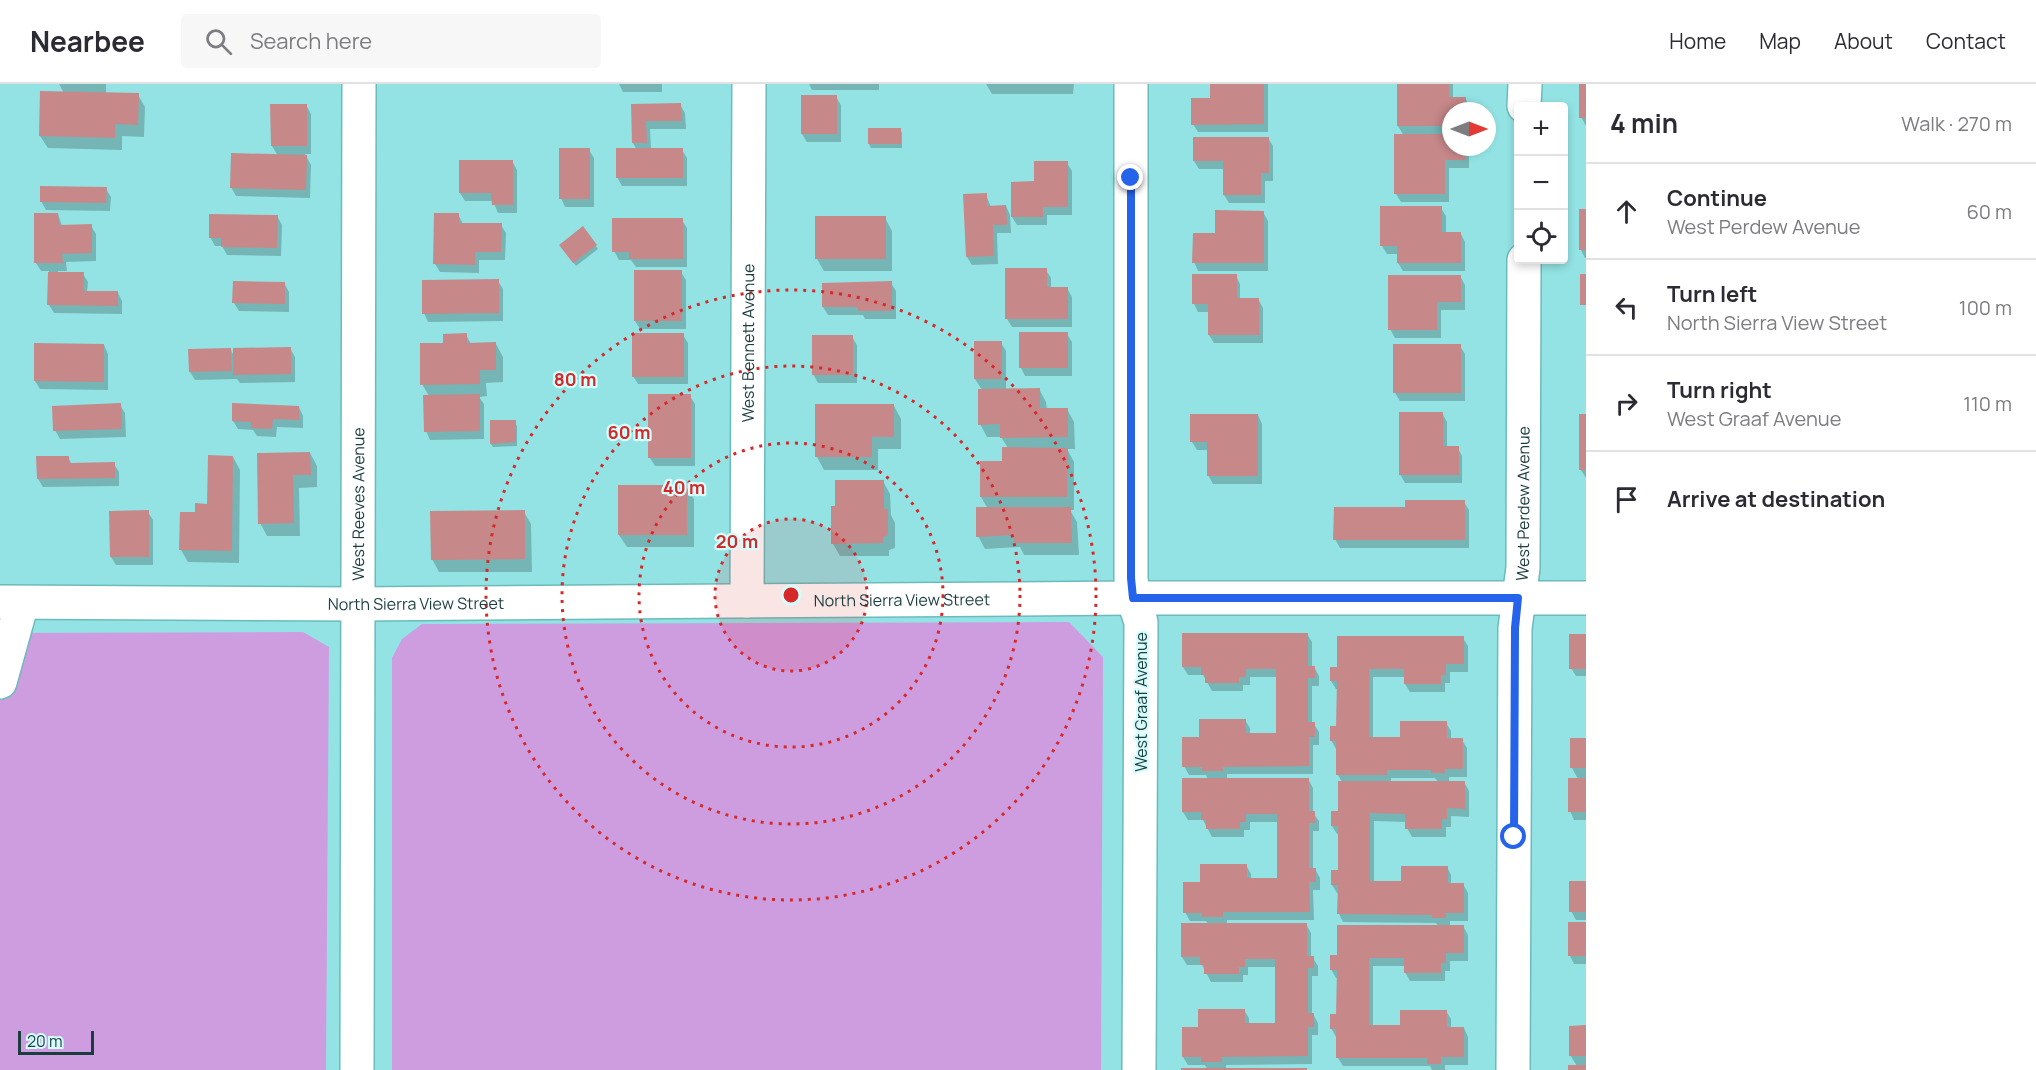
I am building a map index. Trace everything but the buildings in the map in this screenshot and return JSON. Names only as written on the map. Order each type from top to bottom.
[{"type":"street","name":"West Reeves Avenue","points":[[357,1070],[356,604],[359,84]]},
{"type":"street","name":"West Bennett Avenue","points":[[747,601],[749,84]]},
{"type":"street","name":"West Graaf Avenue","points":[[1131,84],[1131,578],[1133,598],[1141,622],[1139,1070]]},
{"type":"street","points":[[1524,102],[1525,84]]},
{"type":"street","name":"West Perdew Avenue","points":[[1513,1070],[1515,628],[1523,568],[1524,264]]},
{"type":"street","name":"North Sierra View Street","points":[[11,602],[356,604],[1133,598],[1586,598]]},
{"type":"street","points":[[0,682],[11,602]]},
{"type":"shaded area","points":[[1069,622],[1103,657],[1101,1070],[392,1070],[392,658],[402,639],[422,624]]},
{"type":"shaded area","points":[[303,632],[329,647],[326,1070],[0,1070],[0,633]]},
{"type":"route","points":[[1131,178],[1131,578],[1133,598],[1518,598],[1515,628],[1514,837]]}]
